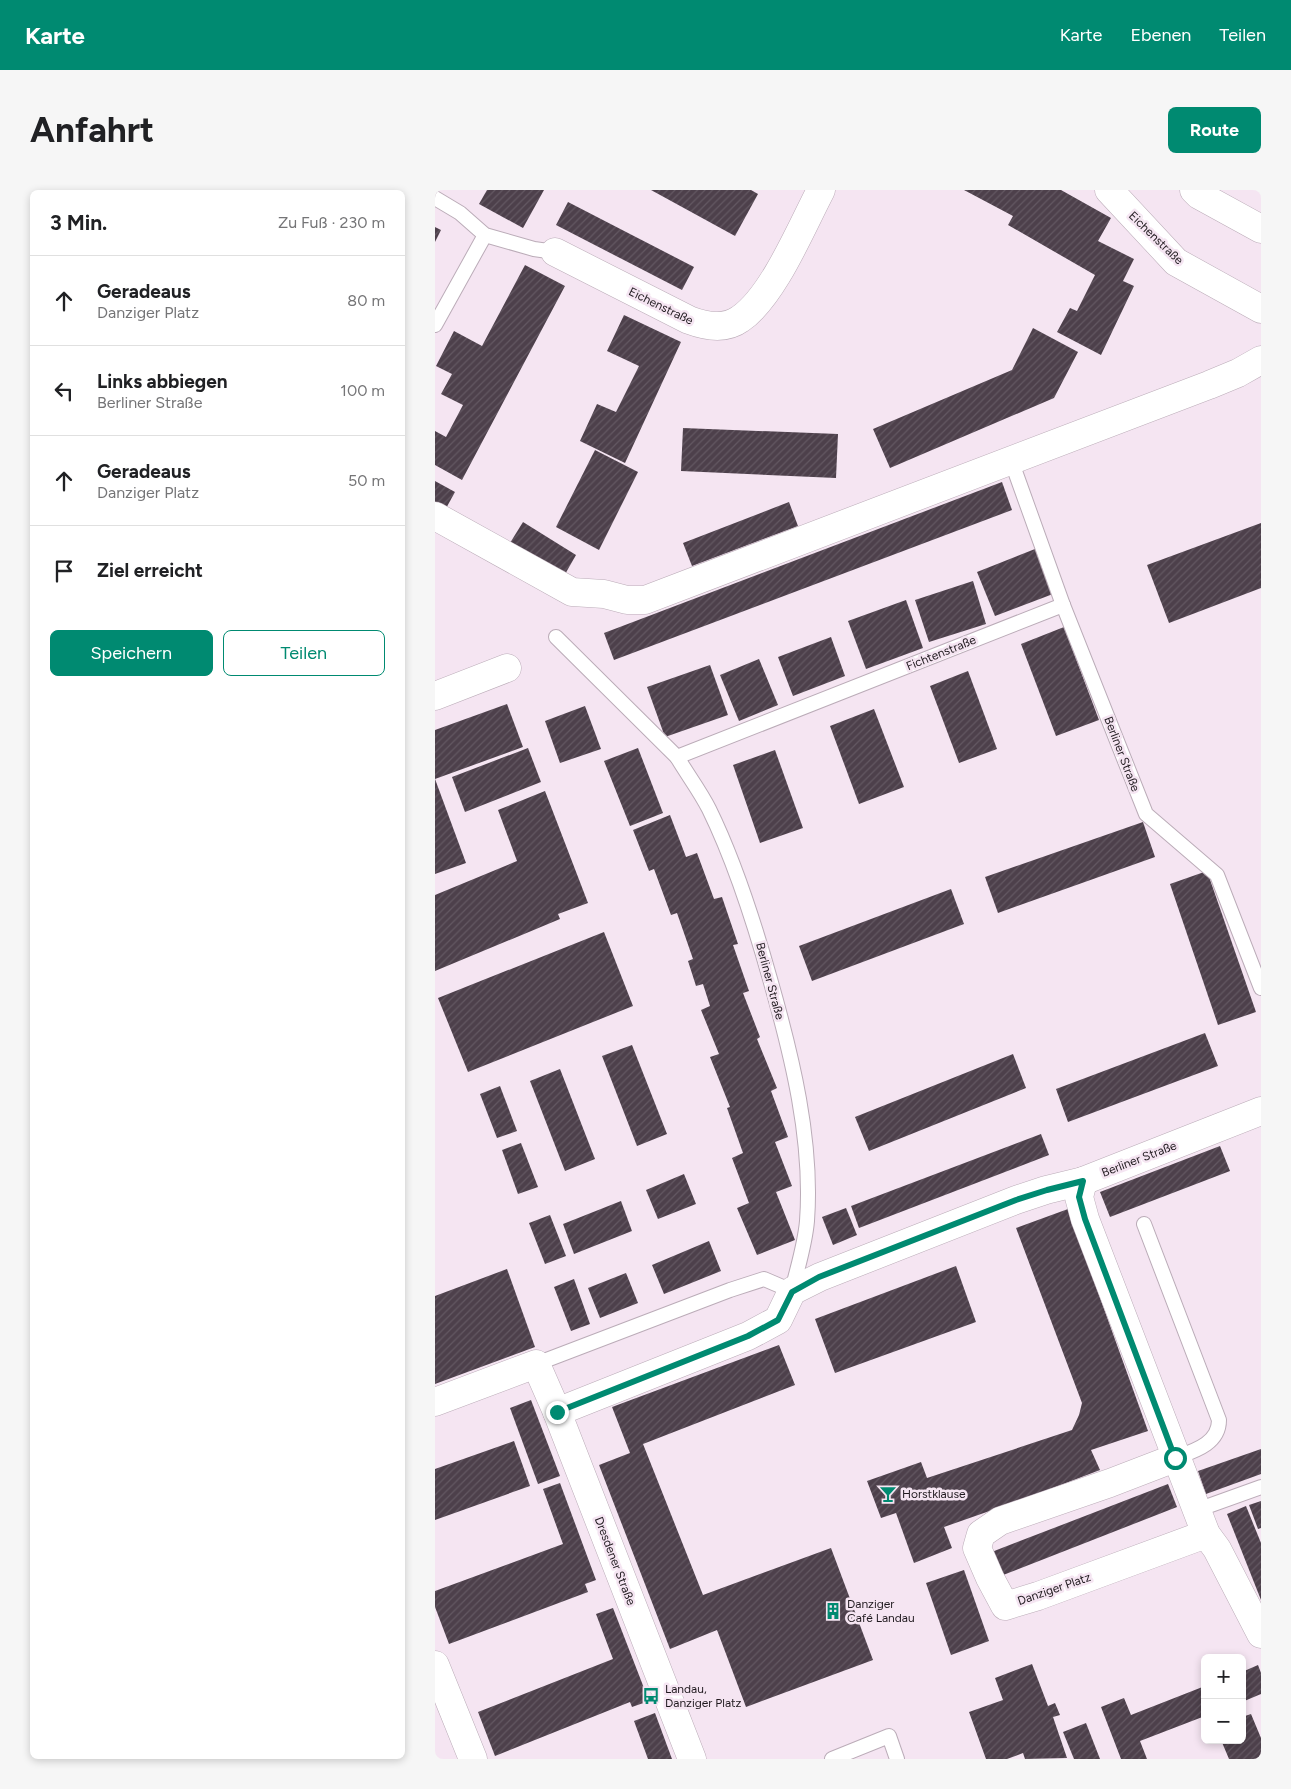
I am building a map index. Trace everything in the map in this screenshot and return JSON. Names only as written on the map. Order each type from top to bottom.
[{"type":"street","name":"Eichenstraße","points":[[555,252],[689,320],[704,326],[718,326],[739,320],[763,296],[789,253],[821,190]]},
{"type":"street","name":"Eichenstraße","points":[[1109,190],[1176,262],[1261,308]]},
{"type":"street","points":[[1194,190],[1199,195],[1261,229]]},
{"type":"street","points":[[435,516],[572,592],[604,594],[627,600],[645,600],[682,588],[1209,385],[1238,373],[1261,360]]},
{"type":"street","points":[[435,696],[507,668]]},
{"type":"street","name":"Berliner Straße","points":[[557,1412],[748,1336],[778,1320],[792,1292],[819,1277],[980,1214],[1047,1190],[1083,1181],[1261,1111]]},
{"type":"street","points":[[1083,1181],[1079,1197],[1085,1219],[1175,1458],[1201,1522],[1235,1581],[1261,1634]]},
{"type":"street","points":[[435,1402],[536,1364]]},
{"type":"street","name":"Dresdener Straße","points":[[536,1364],[557,1412],[692,1759]]},
{"type":"street","name":"Danziger Platz","points":[[1175,1458],[999,1521],[981,1534],[977,1548],[1005,1606],[1038,1596],[1201,1522]]},
{"type":"street","points":[[435,1665],[473,1759]]},
{"type":"lane","points":[[435,198],[461,213],[485,235],[534,249],[555,252]]},
{"type":"lane","points":[[435,325],[485,235]]},
{"type":"lane","points":[[1011,460],[1063,605]]},
{"type":"lane","name":"Fichtenstraße","points":[[677,757],[1063,605]]},
{"type":"lane","name":"Berliner Straße","points":[[1063,605],[1146,814],[1217,876],[1261,988]]},
{"type":"lane","points":[[556,636],[677,757]]},
{"type":"lane","name":"Berliner Straße","points":[[677,757],[708,808],[734,868],[758,936],[785,1038],[802,1114],[808,1196],[807,1223],[792,1292]]},
{"type":"lane","points":[[1144,1224],[1219,1420],[1219,1428],[1215,1436],[1208,1443],[1175,1458]]},
{"type":"lane","points":[[536,1364],[764,1279],[792,1292]]},
{"type":"lane","points":[[1201,1522],[1261,1487]]},
{"type":"lane","points":[[832,1759],[889,1736],[897,1759]]},
{"type":"building","points":[[487,190],[544,190],[523,228],[479,204]]},
{"type":"building","points":[[651,190],[751,190],[758,194],[735,236]]},
{"type":"building","points":[[964,190],[1061,190],[1111,218],[1098,241],[1134,259],[1123,281],[1134,286],[1101,355],[1057,332],[1070,308],[1077,311],[1095,275],[1008,225],[1013,216]]},
{"type":"building","points":[[568,202],[694,267],[682,290],[556,225]]},
{"type":"building","points":[[435,227],[441,230],[435,242]]},
{"type":"building","points":[[525,265],[565,286],[462,480],[435,465],[435,431],[446,437],[463,405],[441,394],[452,374],[436,366],[454,331],[482,346]]},
{"type":"building","points":[[624,315],[681,342],[625,463],[580,441],[597,404],[616,412],[639,366],[607,351]]},
{"type":"building","points":[[1033,328],[1078,352],[1054,398],[890,468],[873,429],[1012,370]]},
{"type":"building","points":[[683,428],[838,434],[836,478],[681,471]]},
{"type":"building","points":[[595,450],[638,472],[599,550],[556,527]]},
{"type":"building","points":[[435,481],[455,492],[444,512],[435,507]]},
{"type":"building","points":[[1002,482],[1012,510],[614,660],[604,633]]},
{"type":"building","points":[[789,502],[798,526],[692,566],[683,543]]},
{"type":"building","points":[[523,522],[576,555],[564,576],[510,543]]},
{"type":"building","points":[[1261,523],[1261,588],[1169,623],[1147,565]]},
{"type":"building","points":[[1035,549],[1053,594],[995,616],[977,572]]},
{"type":"building","points":[[973,581],[986,624],[929,642],[915,600]]},
{"type":"building","points":[[906,600],[923,648],[866,669],[848,621]]},
{"type":"building","points":[[1064,627],[1099,720],[1056,736],[1021,644]]},
{"type":"building","points":[[831,637],[845,676],[793,696],[778,657]]},
{"type":"building","points":[[759,659],[778,705],[739,721],[720,675]]},
{"type":"building","points":[[710,665],[728,715],[665,737],[647,687]]},
{"type":"building","points":[[968,671],[997,749],[959,763],[930,686]]},
{"type":"building","points":[[507,704],[523,747],[435,779],[435,730]]},
{"type":"building","points":[[585,706],[601,749],[560,763],[545,721]]},
{"type":"building","points":[[874,709],[904,787],[859,804],[830,726]]},
{"type":"building","points":[[528,748],[541,782],[465,812],[452,777]]},
{"type":"building","points":[[638,748],[663,813],[630,826],[604,761]]},
{"type":"building","points":[[775,750],[803,828],[760,843],[733,765]]},
{"type":"building","points":[[435,779],[466,863],[435,874]]},
{"type":"building","points":[[545,791],[588,903],[558,914],[560,919],[435,971],[435,895],[517,861],[498,810]]},
{"type":"building","points":[[670,815],[686,857],[697,853],[714,899],[722,897],[738,944],[733,945],[749,991],[743,993],[760,1037],[757,1039],[777,1088],[771,1091],[788,1137],[775,1142],[792,1186],[776,1192],[795,1240],[757,1255],[737,1208],[749,1203],[732,1158],[743,1153],[727,1108],[730,1107],[710,1057],[719,1054],[701,1010],[710,1006],[703,984],[696,986],[688,961],[693,959],[677,913],[671,915],[654,869],[649,871],[633,830]]},
{"type":"building","points":[[1143,822],[1155,857],[998,913],[985,877]]},
{"type":"building","points":[[1207,871],[1256,1012],[1218,1025],[1170,884]]},
{"type":"building","points":[[951,889],[964,924],[812,981],[799,946]]},
{"type":"building","points":[[604,932],[633,1006],[468,1072],[438,998]]},
{"type":"building","points":[[1205,1033],[1218,1066],[1068,1122],[1056,1089]]},
{"type":"building","points":[[632,1045],[667,1134],[637,1146],[602,1056]]},
{"type":"building","points":[[1013,1054],[1026,1088],[869,1151],[855,1117]]},
{"type":"building","points":[[560,1069],[595,1159],[565,1171],[530,1081]]},
{"type":"building","points":[[500,1086],[517,1131],[497,1138],[480,1094]]},
{"type":"building","points":[[1041,1134],[1049,1155],[859,1228],[851,1206]]},
{"type":"building","points":[[521,1143],[538,1187],[518,1194],[502,1150]]},
{"type":"building","points":[[1220,1146],[1230,1171],[1110,1217],[1100,1192]]},
{"type":"building","points":[[684,1174],[696,1204],[658,1219],[646,1190]]},
{"type":"building","points":[[621,1201],[632,1231],[574,1254],[563,1224]]},
{"type":"building","points":[[846,1208],[857,1235],[833,1245],[822,1217]]},
{"type":"building","points":[[1068,1209],[1148,1431],[1091,1450],[1100,1470],[944,1527],[952,1548],[914,1563],[896,1513],[881,1518],[867,1481],[921,1462],[927,1478],[1072,1430],[1079,1415],[1082,1403],[1016,1228]]},
{"type":"building","points":[[550,1215],[566,1256],[545,1264],[529,1223]]},
{"type":"building","points":[[709,1241],[721,1271],[664,1294],[652,1265]]},
{"type":"building","points":[[956,1266],[976,1322],[835,1373],[815,1319]]},
{"type":"building","points":[[507,1269],[535,1347],[435,1384],[435,1296]]},
{"type":"building","points":[[626,1273],[638,1303],[600,1318],[588,1288]]},
{"type":"building","points":[[574,1279],[590,1324],[571,1331],[554,1287]]},
{"type":"building","points":[[779,1345],[795,1385],[643,1444],[703,1595],[831,1548],[873,1660],[746,1707],[717,1630],[670,1649],[599,1465],[630,1453],[612,1407]]},
{"type":"building","points":[[531,1400],[560,1476],[538,1484],[510,1408]]},
{"type":"building","points":[[514,1441],[530,1486],[435,1520],[435,1469]]},
{"type":"building","points":[[1261,1449],[1261,1474],[1206,1494],[1198,1471]]},
{"type":"building","points":[[560,1483],[596,1580],[585,1584],[588,1592],[449,1644],[435,1607],[435,1591],[563,1544],[543,1489]]},
{"type":"building","points":[[1168,1484],[1177,1507],[998,1577],[989,1553]]},
{"type":"building","points":[[1261,1501],[1261,1528],[1258,1529],[1249,1505]]},
{"type":"building","points":[[1246,1506],[1261,1543],[1261,1600],[1227,1514]]},
{"type":"building","points":[[964,1570],[989,1641],[951,1655],[926,1583]]},
{"type":"building","points":[[613,1608],[649,1701],[632,1707],[630,1702],[495,1756],[478,1712],[613,1659],[596,1614]]},
{"type":"building","points":[[1032,1664],[1048,1706],[1055,1703],[1060,1715],[1053,1717],[1067,1758],[1025,1759],[1023,1753],[1007,1759],[986,1759],[969,1712],[1003,1700],[995,1678]]},
{"type":"building","points":[[1258,1665],[1261,1673],[1261,1694],[1246,1700],[1246,1699],[1246,1670]]},
{"type":"building","points":[[1201,1688],[1201,1718],[1140,1741],[1147,1759],[1121,1759],[1101,1707],[1124,1698],[1131,1715]]},
{"type":"building","points":[[655,1713],[672,1759],[648,1759],[634,1721]]},
{"type":"building","points":[[1251,1714],[1261,1738],[1261,1759],[1229,1759],[1223,1744],[1246,1744],[1246,1716]]},
{"type":"building","points":[[1086,1723],[1100,1759],[1074,1759],[1063,1732]]},
{"type":"place","name":"Horstklause","points":[[888,1494]]},
{"type":"place","name":"Danziger Café Landau","points":[[833,1611]]},
{"type":"place","name":"Landau, Danziger Platz","points":[[651,1696]]},
{"type":"route","points":[[557,1412],[748,1336],[778,1320],[792,1292],[819,1277],[1016,1200],[1083,1181],[1079,1197],[1085,1219],[1175,1458]]}]
